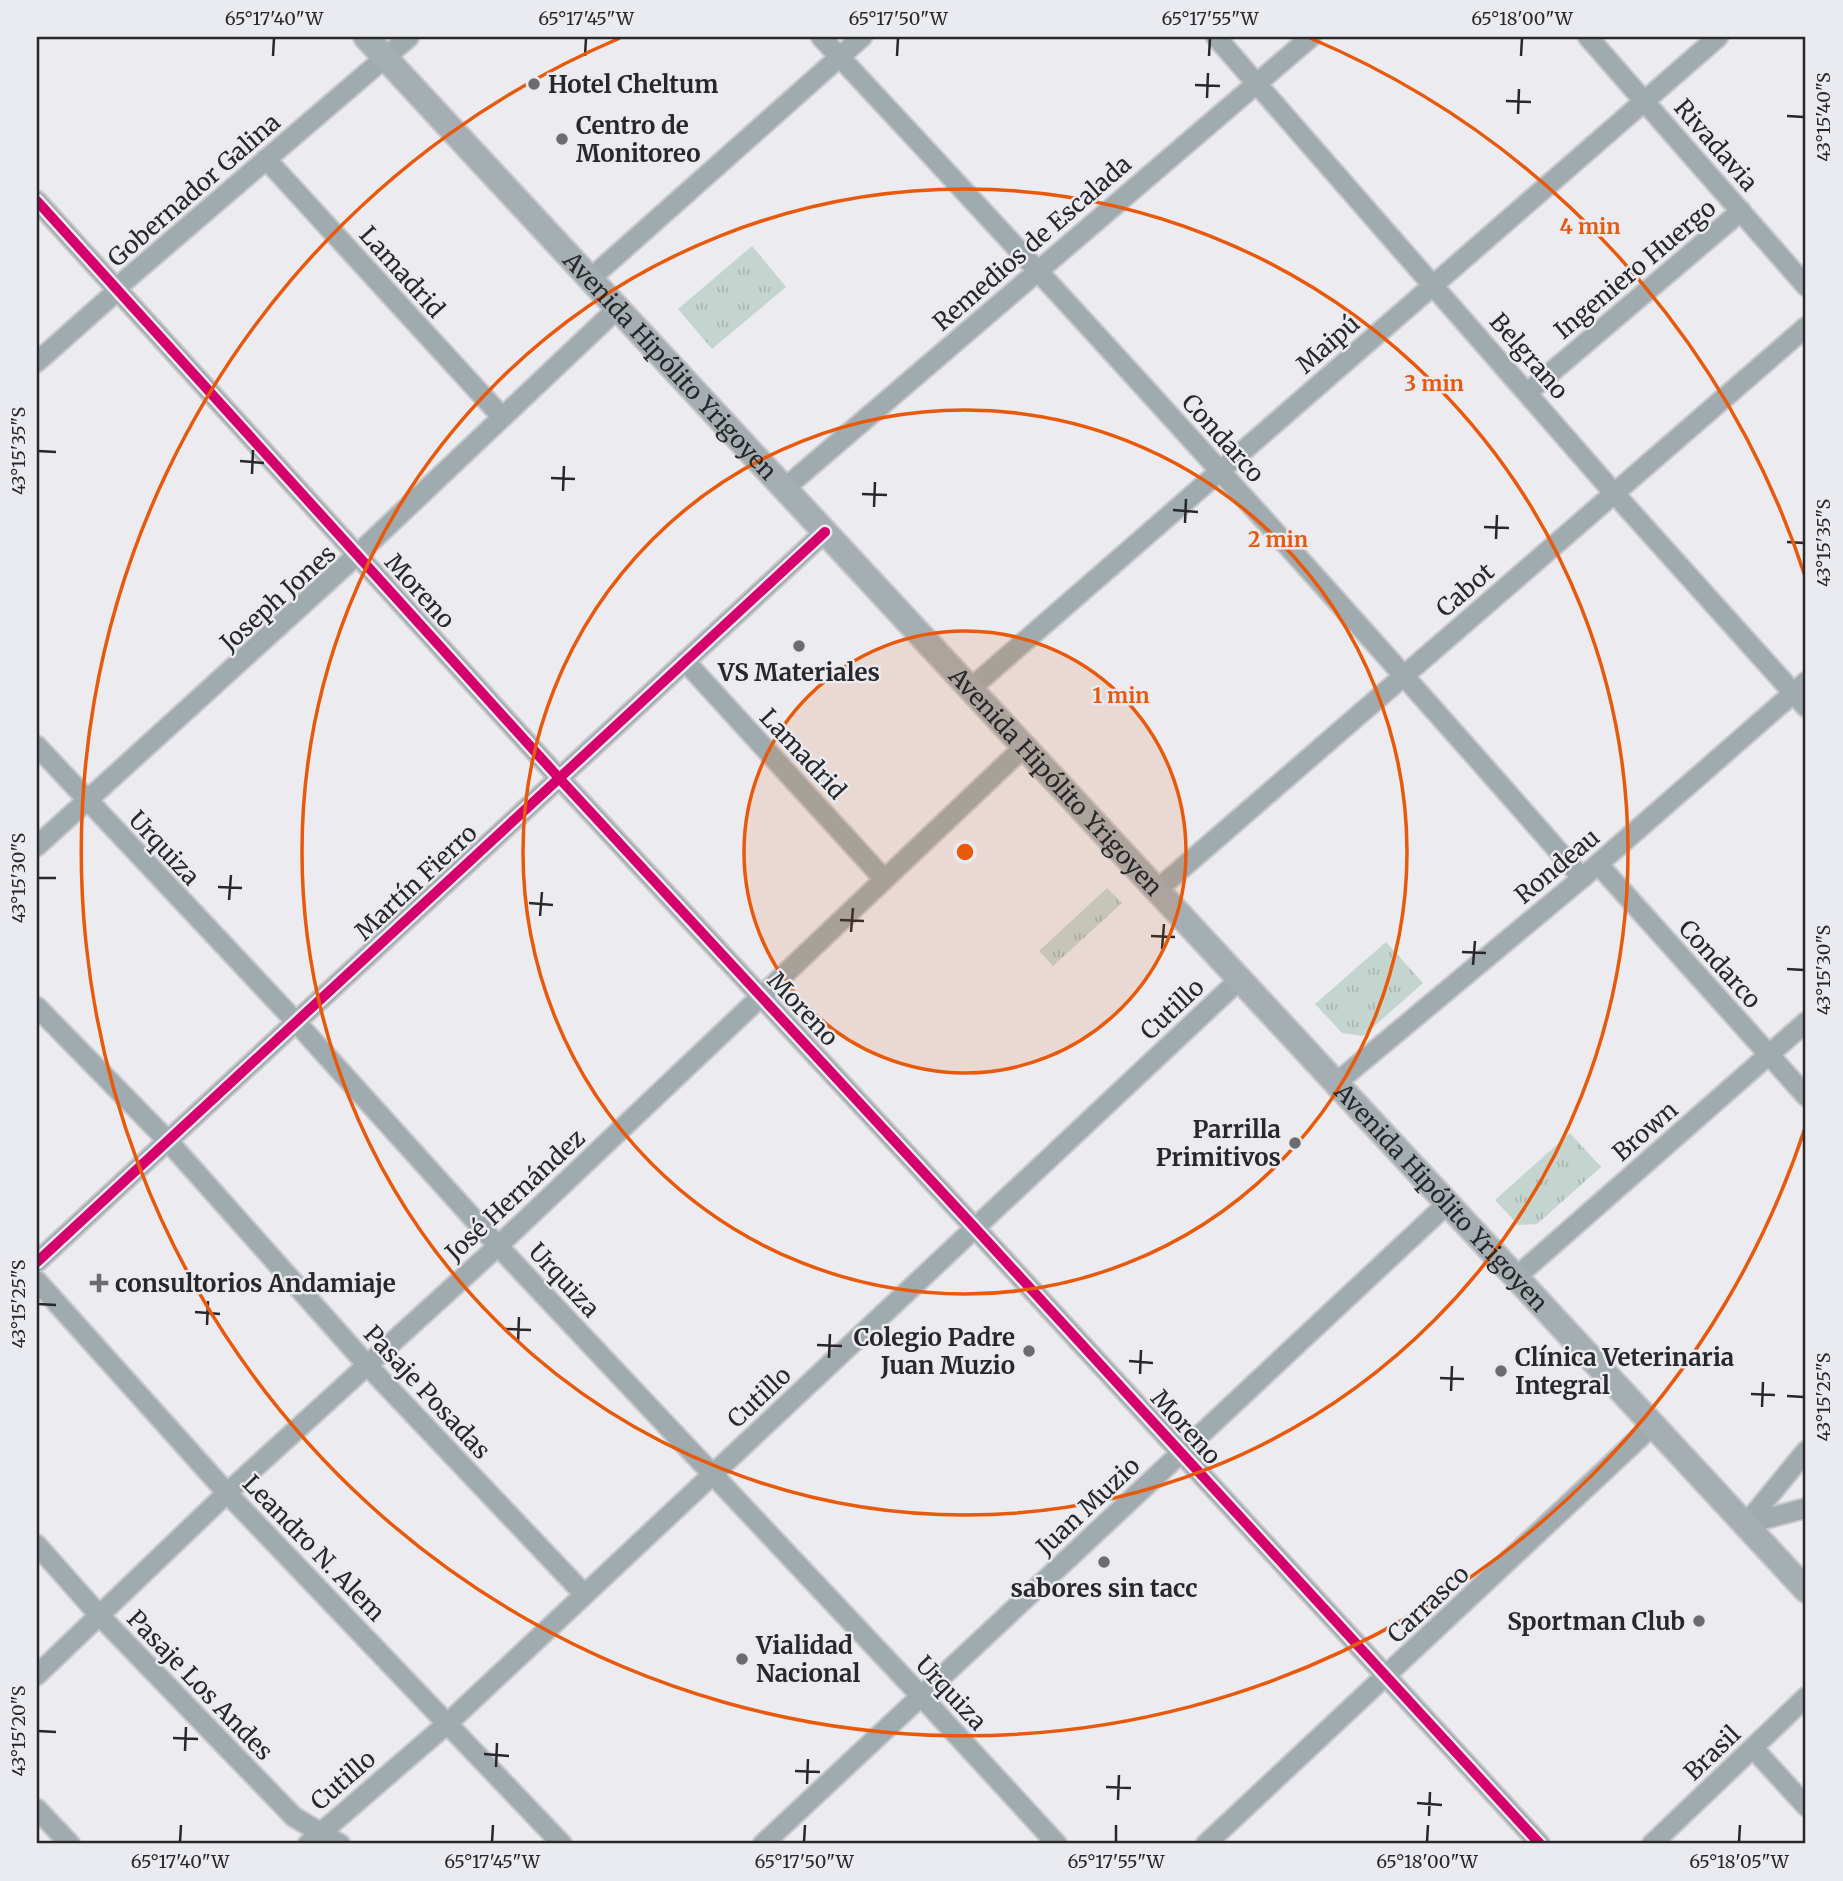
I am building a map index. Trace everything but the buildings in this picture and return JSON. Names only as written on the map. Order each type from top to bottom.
[{"type":"main road","name":"Avenida Hipólito Yrigoyen","points":[[366,37],[1806,1590]]},
{"type":"street","name":"Gobernador Galina","points":[[37,362],[117,291],[121,284],[408,37]]},
{"type":"street","name":"Condarco","points":[[821,37],[1039,269],[1405,674],[1582,878]]},
{"type":"street","points":[[590,279],[862,37]]},
{"type":"street","name":"Belgrano","points":[[1216,37],[1614,493],[1802,694]]},
{"type":"street","name":"Remedios de Escalada","points":[[785,488],[1311,37]]},
{"type":"street","name":"Rivadavia","points":[[1588,37],[1806,286]]},
{"type":"street","name":"Maipú","points":[[970,689],[1718,37]]},
{"type":"street","name":"Lamadrid","points":[[266,159],[502,417]]},
{"type":"street","name":"Moreno","points":[[37,201],[559,778],[1540,1844]]},
{"type":"street","name":"Ingeniero Huergo","points":[[1528,392],[1741,211]]},
{"type":"street","name":"Joseph Jones","points":[[37,846],[358,554],[618,308]]},
{"type":"street","name":"Cabot","points":[[1157,890],[1806,327]]},
{"type":"street","name":"Martín Fierro","points":[[37,1262],[825,532]]},
{"type":"street","name":"Lamadrid","points":[[685,661],[884,879]]},
{"type":"street","name":"Rondeau","points":[[1335,1084],[1802,694]]},
{"type":"street","name":"Urquiza","points":[[37,747],[296,1022],[498,1245],[1057,1844]]},
{"type":"street","name":"José Hernández","points":[[37,1675],[228,1493],[498,1245],[1024,747]]},
{"type":"street","name":"Condarco","points":[[1598,864],[1806,1096]]},
{"type":"street","name":"Cutillo","points":[[314,1838],[448,1723],[1239,980]]},
{"type":"street","name":"Pasaje Posadas","points":[[37,1007],[169,1141],[368,1366],[584,1594]]},
{"type":"street","name":"Brown","points":[[1516,1278],[1806,1021]]},
{"type":"street","name":"Juan Muzio","points":[[763,1844],[1447,1204]]},
{"type":"street","name":"Leandro N. Alem","points":[[37,1281],[228,1493],[562,1844]]},
{"type":"street","name":"Carrasco","points":[[1206,1844],[1652,1426]]},
{"type":"street","points":[[1746,1524],[1806,1451]]},
{"type":"street","points":[[1746,1524],[1806,1508]]},
{"type":"street","name":"Pasaje Los Andes","points":[[37,1545],[99,1615],[314,1838],[340,1844]]},
{"type":"street","name":"Brasil","points":[[1652,1844],[1806,1696]]},
{"type":"street","points":[[1753,1748],[1806,1806]]},
{"type":"street","points":[[37,1810],[69,1844]]},
{"type":"green space","points":[[752,246],[786,287],[712,349],[678,309]]},
{"type":"green space","points":[[1107,888],[1122,903],[1053,966],[1039,951]]},
{"type":"green space","points":[[1386,942],[1423,983],[1363,1036],[1342,1033],[1315,1004]]},
{"type":"green space","points":[[1570,1133],[1601,1167],[1537,1224],[1518,1225],[1495,1200]]},
{"type":"cycle path","points":[[37,201],[559,778],[1540,1844]]},
{"type":"cycle path","points":[[37,1262],[825,532]]},
{"type":"place","name":"Hotel Cheltum","points":[[534,84]]},
{"type":"place","name":"Centro de Monitoreo","points":[[562,139]]},
{"type":"place","name":"VS Materiales","points":[[799,646]]},
{"type":"place","name":"Parrilla Primitivos","points":[[1295,1143]]},
{"type":"place","name":"consultorios Andamiaje","points":[[99,1283]]},
{"type":"place","name":"Colegio Padre Juan Muzio","points":[[1029,1351]]},
{"type":"place","name":"Clínica Veterinaria Integral","points":[[1501,1371]]},
{"type":"place","name":"sabores sin tacc","points":[[1104,1562]]},
{"type":"place","name":"Sportman Club","points":[[1699,1621]]},
{"type":"place","name":"Vialidad Nacional","points":[[742,1659]]}]
